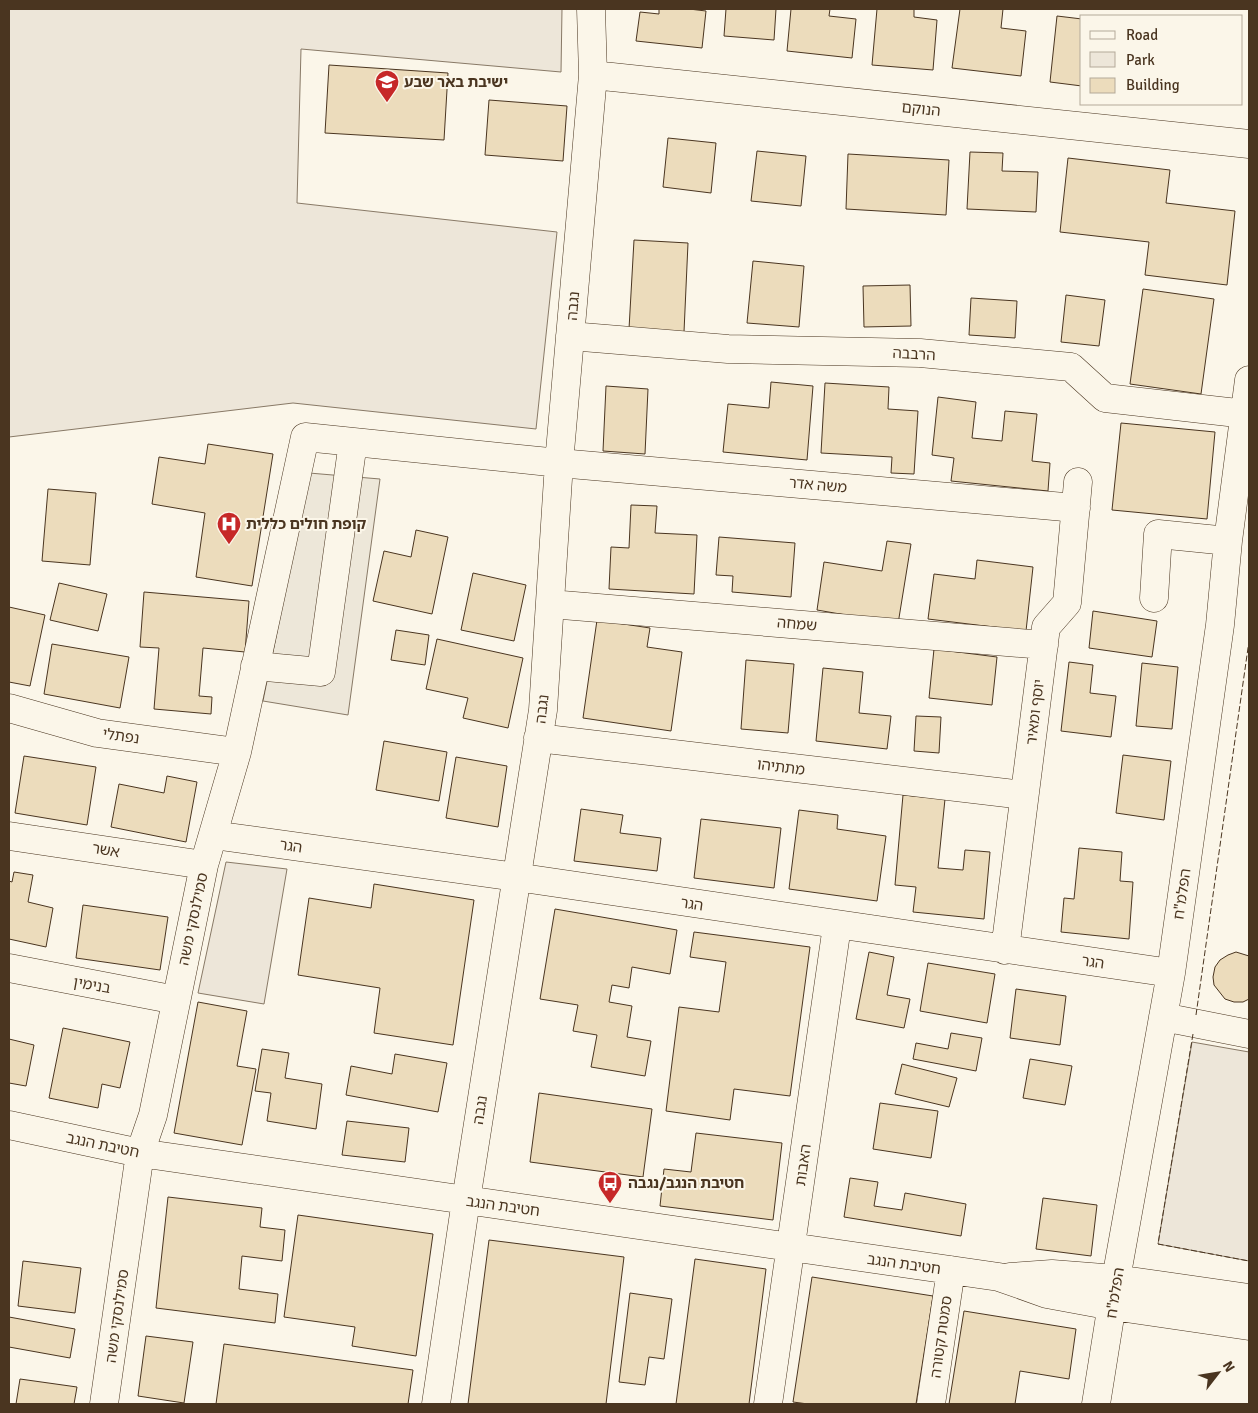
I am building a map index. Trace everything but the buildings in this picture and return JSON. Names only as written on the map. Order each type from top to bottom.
[{"type":"street","name":"נגבה","points":[[436,1404],[543,710],[559,463],[593,75],[591,9]]},
{"type":"street","name":"הנוקם","points":[[593,75],[1249,144]]},
{"type":"street","name":"הרבבה","points":[[570,336],[728,348],[920,353],[1071,366],[1105,398],[1246,414]]},
{"type":"street","name":"הפלמ\"ח","points":[[1096,1404],[1116,1279],[1171,973],[1220,625],[1228,541],[1249,380]]},
{"type":"street","name":"משה אדר","points":[[305,437],[559,463],[1077,495]]},
{"type":"street","name":"סמילנסקי משה","points":[[104,1404],[140,1153],[153,1115],[204,865],[237,752],[305,437]]},
{"type":"street","points":[[255,666],[321,672],[353,442]]},
{"type":"street","name":"יוסף ומאיר","points":[[1005,950],[1046,627],[1067,603],[1077,495]]},
{"type":"street","points":[[1154,598],[1158,534],[1228,541]]},
{"type":"street","name":"שמחה","points":[[550,604],[1044,645]]},
{"type":"street","name":"נפתלי","points":[[9,708],[97,733],[237,752]]},
{"type":"street","name":"מתתיהו","points":[[538,738],[1024,795]]},
{"type":"street","name":"הגר","points":[[213,835],[1171,973]]},
{"type":"street","name":"אשר","points":[[9,836],[204,865]]},
{"type":"street","name":"האבות","points":[[768,1404],[837,926]]},
{"type":"street","name":"בנימין","points":[[9,968],[176,1000]]},
{"type":"street","points":[[1163,1017],[1249,1034]]},
{"type":"street","name":"חטיבת הנגב","points":[[9,1125],[140,1153],[999,1277],[1047,1294],[1112,1306],[1249,1326]]},
{"type":"street","name":"סמטת קטורה","points":[[931,1404],[951,1270]]},
{"type":"street","name":"חטיבת הנגב","points":[[999,1277],[1052,1274],[1116,1279],[1249,1298]]},
{"type":"green space","points":[[9,9],[562,9],[561,72],[301,49],[297,203],[557,232],[536,429],[293,403],[9,437]]},
{"type":"green space","points":[[226,862],[287,869],[264,1004],[198,993]]},
{"type":"green space","points":[[1192,1042],[1249,1052],[1249,1261],[1158,1244]]},
{"type":"shaded area","points":[[309,473],[380,479],[348,715],[263,701]]},
{"type":"fence","points":[[1196,1015],[1249,641]]},
{"type":"fence","points":[[1193,1034],[1158,1244],[1249,1261]]},
{"type":"place","name":"ישיבת באר שבע","points":[[387,103]]},
{"type":"place","name":"קופת חולים כללית","points":[[229,545]]},
{"type":"place","name":"חטיבת הנגב/נגבה","points":[[610,1204]]}]
